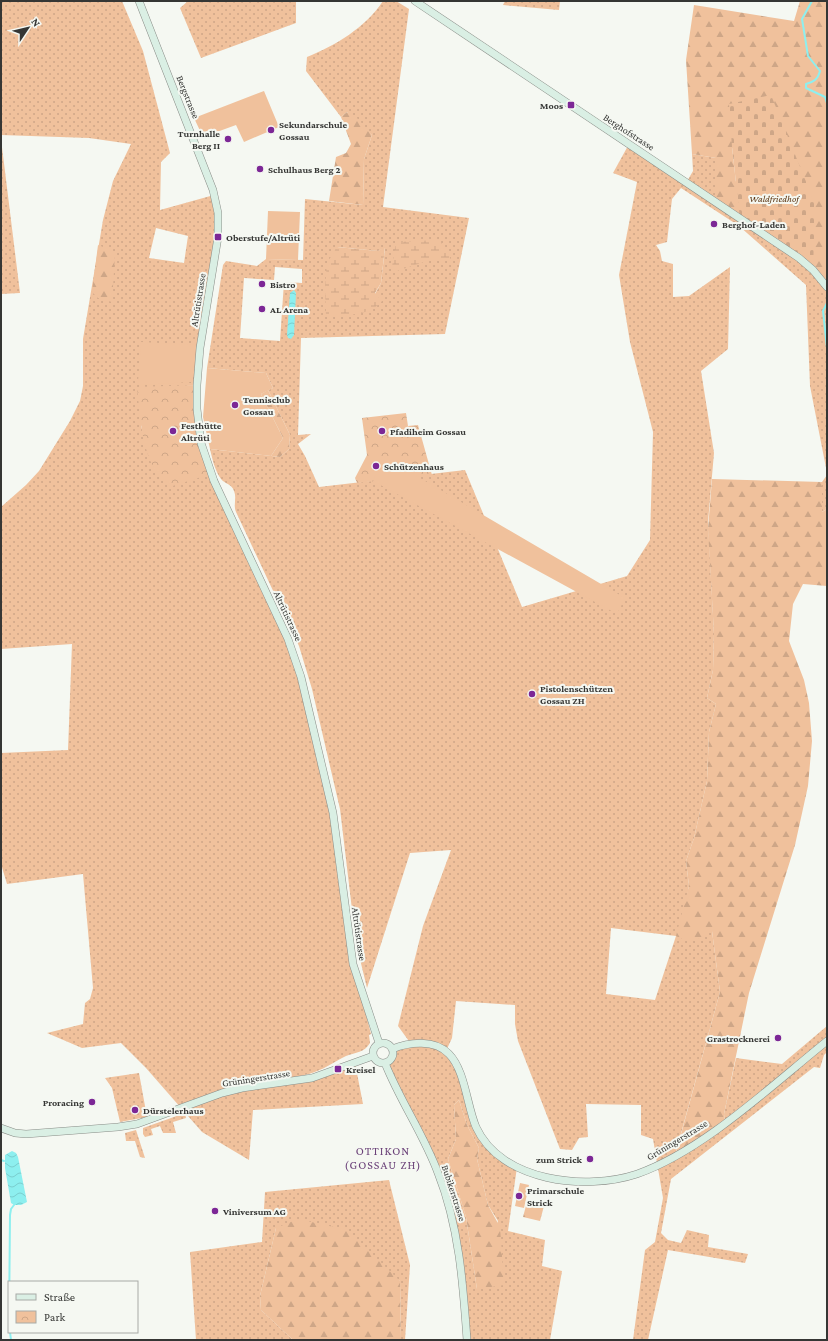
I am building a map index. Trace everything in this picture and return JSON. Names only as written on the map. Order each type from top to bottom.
[{"type":"street","name":"Bergstrasse","points":[[138,1],[185,118],[216,202]]},
{"type":"street","name":"Berghofstrasse","points":[[415,1],[799,258],[813,270],[827,287]]},
{"type":"street","name":"Altrütistrasse","points":[[216,202],[218,237],[200,348],[197,385],[197,410],[201,443],[214,481],[288,639],[302,677],[333,813],[353,964],[379,1043]]},
{"type":"street","name":"Grüningerstrasse","points":[[392,1049],[412,1044],[425,1044],[439,1047],[449,1053],[457,1066],[479,1132],[491,1149],[507,1162],[526,1171],[554,1180],[594,1181],[618,1179],[637,1174],[675,1156],[725,1123],[827,1042]]},
{"type":"street","points":[[379,1043],[385,1043],[392,1049],[393,1055],[390,1060],[385,1063],[378,1062],[373,1056],[373,1048],[379,1043]]},
{"type":"street","name":"Grüningerstrasse","points":[[1,1128],[15,1133],[26,1134],[114,1128],[136,1124],[222,1093],[242,1088],[312,1078],[373,1056]]},
{"type":"street","name":"Bubikerstrasse","points":[[385,1063],[401,1100],[438,1171],[447,1196],[455,1227],[460,1261],[467,1340]]},
{"type":"green space","points":[[1,1],[122,1],[143,51],[170,153],[161,162],[160,210],[214,195],[218,213],[197,385],[186,386],[141,426],[155,469],[211,474],[288,639],[319,746],[360,991],[371,1034],[369,1035],[370,1043],[365,1049],[346,1056],[314,1072],[263,1085],[294,1082],[355,1063],[363,1104],[253,1110],[249,1160],[202,1132],[146,1068],[121,1043],[82,1048],[47,1033],[83,1024],[85,1003],[90,999],[93,988],[83,874],[7,884],[1,864],[1,753],[68,750],[72,644],[1,649],[1,507],[26,485],[39,471],[70,421],[80,401],[83,386],[83,339],[103,220],[113,181],[131,144],[89,138],[1,135]],"holes":[[[156,228],[188,236],[184,263],[149,258]]]},
{"type":"green space","points":[[188,1],[296,1],[296,23],[201,58],[180,8]]},
{"type":"green space","points":[[383,1],[396,1],[409,9],[383,207],[469,218],[445,334],[301,338],[298,435],[311,434],[298,444],[319,487],[465,470],[522,607],[627,576],[650,540],[653,432],[630,342],[619,275],[637,182],[613,173],[629,144],[686,183],[693,171],[692,154],[716,158],[799,258],[827,287],[827,473],[810,386],[806,285],[739,226],[681,188],[672,199],[667,242],[656,245],[660,251],[662,261],[673,264],[673,297],[689,296],[730,267],[728,349],[701,371],[714,453],[708,522],[714,634],[713,670],[707,698],[716,704],[709,732],[707,781],[694,838],[686,861],[689,886],[685,907],[712,931],[720,992],[675,1155],[725,1123],[724,1114],[736,1058],[782,1064],[827,1026],[827,1052],[824,1055],[820,1068],[814,1067],[671,1179],[661,1233],[668,1240],[681,1243],[687,1230],[709,1235],[708,1247],[748,1254],[745,1263],[668,1250],[648,1340],[633,1340],[645,1250],[655,1242],[663,1198],[653,1139],[641,1135],[641,1105],[586,1104],[588,1137],[579,1138],[572,1150],[560,1149],[518,1041],[515,1024],[515,1005],[456,1001],[452,1038],[446,1051],[452,1057],[473,1119],[486,1143],[517,1167],[508,1231],[545,1240],[542,1266],[562,1271],[550,1340],[467,1340],[464,1296],[447,1196],[388,1062],[393,1055],[392,1049],[411,1044],[398,1026],[423,926],[451,850],[410,853],[367,988],[356,943],[340,809],[312,689],[299,646],[236,512],[235,494],[233,489],[219,476],[210,449],[280,457],[289,449],[290,435],[268,390],[273,388],[266,373],[207,368],[223,265],[226,261],[257,266],[266,259],[303,260],[305,199],[363,205],[364,159],[372,135],[347,112],[341,117],[306,71],[307,57],[329,47],[349,35],[376,11]],"holes":[[[337,247],[378,251],[385,248],[381,283],[375,294]],[[275,267],[302,269],[302,283],[284,282],[280,341],[240,338],[244,278],[274,280]],[[611,928],[676,936],[655,1000],[606,994]],[[459,1100],[467,1125],[479,1148],[477,1159],[488,1205],[498,1221],[477,1289],[466,1217],[448,1159],[456,1139],[454,1105]]]},
{"type":"green space","points":[[505,1],[560,1],[559,10],[503,5]]},
{"type":"green space","points":[[800,1],[827,1],[827,287],[732,147],[740,219],[716,203],[716,158],[692,154],[686,60],[694,5],[794,21]]},
{"type":"green space","points":[[264,91],[279,127],[244,142],[236,125],[203,137],[194,118]]},
{"type":"green space","name":"Waldfriedhof","points":[[771,95],[815,204],[813,270],[740,219],[729,104]]},
{"type":"green space","points":[[347,112],[358,119],[372,135],[364,159],[363,205],[329,201],[336,157],[346,153],[351,144],[341,117]]},
{"type":"green space","points":[[1,139],[20,293],[1,294]]},
{"type":"green space","points":[[268,211],[300,212],[298,260],[266,259]]},
{"type":"green space","points":[[438,240],[446,248],[451,260],[433,259],[391,273],[396,242]]},
{"type":"green space","points":[[98,245],[115,254],[112,302],[98,298],[92,292]]},
{"type":"green space","points":[[337,247],[378,251],[385,247],[381,283],[375,293],[382,301],[377,306],[370,310],[356,314],[326,315],[325,288],[327,263]]},
{"type":"green space","points":[[141,342],[197,345],[193,379],[191,382],[141,385],[138,382]]},
{"type":"green space","name":"Tennisclub Gossau","points":[[207,368],[266,373],[273,388],[261,394],[283,438],[271,456],[210,449],[203,417]]},
{"type":"green space","points":[[197,385],[197,409],[211,474],[169,487],[155,470],[150,461],[140,419],[137,387]]},
{"type":"green space","points":[[268,390],[290,435],[289,449],[280,457],[271,456],[283,438],[261,394]]},
{"type":"green space","points":[[406,413],[408,426],[418,425],[432,475],[357,483],[355,478],[367,455],[362,418]]},
{"type":"green space","points":[[391,461],[625,598],[617,614],[373,481],[380,466],[386,470]]},
{"type":"green space","points":[[827,475],[827,509],[822,512],[822,482]]},
{"type":"green space","points":[[712,479],[822,482],[822,512],[827,509],[827,586],[803,584],[793,604],[789,641],[804,680],[809,703],[812,741],[808,786],[795,845],[749,993],[724,1114],[725,1123],[675,1156],[720,992],[712,931],[699,939],[691,941],[687,941],[676,936],[689,886],[686,861],[694,838],[707,781],[709,732],[716,704],[707,698],[713,670],[714,634],[708,529]]},
{"type":"green space","points":[[539,687],[560,689],[560,694],[582,697],[581,703],[537,698]]},
{"type":"green space","points":[[139,1073],[147,1117],[120,1122],[112,1088],[105,1078]]},
{"type":"green space","points":[[459,1100],[467,1125],[479,1148],[477,1159],[488,1205],[500,1227],[504,1285],[477,1289],[466,1217],[448,1159],[456,1139],[454,1105]]},
{"type":"green space","points":[[185,1113],[186,1118],[173,1122],[176,1133],[163,1133],[160,1126],[151,1129],[153,1135],[145,1137],[143,1134],[143,1128]]},
{"type":"green space","points":[[136,1130],[145,1158],[140,1157],[135,1141],[126,1141],[125,1133]]},
{"type":"green space","points":[[389,1180],[410,1265],[405,1340],[401,1340],[400,1281],[276,1228],[260,1296],[261,1310],[293,1340],[196,1340],[190,1252],[262,1242],[265,1192]]},
{"type":"green space","points":[[520,1183],[529,1185],[524,1208],[515,1206]]},
{"type":"green space","points":[[527,1202],[544,1206],[540,1221],[523,1217]]},
{"type":"green space","points":[[298,1219],[347,1230],[400,1281],[401,1340],[293,1340],[261,1310],[260,1296],[276,1228]]},
{"type":"water","points":[[294,290],[296,293],[294,335],[291,339],[288,338],[287,335],[290,293]]},
{"type":"water","points":[[12,1151],[16,1153],[18,1157],[27,1202],[21,1205],[14,1205],[11,1203],[5,1168],[5,1155]]},
{"type":"waterway","points":[[812,1],[802,19],[808,56],[820,71],[815,80],[806,84],[806,88],[825,97],[827,103]]},
{"type":"waterway","points":[[827,303],[823,311],[827,348]]},
{"type":"waterway","points":[[9,1281],[10,1215],[11,1209],[14,1205]]},
{"type":"waterway","points":[[10,1333],[11,1340]]},
{"type":"place","name":"Moos","points":[[571,105]]},
{"type":"place","name":"Sekundarschule Gossau","points":[[271,130]]},
{"type":"place","name":"Turnhalle Berg II","points":[[228,139]]},
{"type":"place","name":"Schulhaus Berg 2","points":[[260,169]]},
{"type":"place","name":"Berghof-Laden","points":[[714,224]]},
{"type":"place","name":"Oberstufe/Altrüti","points":[[218,237]]},
{"type":"place","name":"Bistro","points":[[262,284]]},
{"type":"place","name":"AL Arena","points":[[262,309]]},
{"type":"place","name":"Tennisclub Gossau","points":[[235,405]]},
{"type":"place","name":"Festhütte Altrüti","points":[[173,431]]},
{"type":"place","name":"Pfadiheim Gossau","points":[[382,431]]},
{"type":"place","name":"Schützenhaus","points":[[376,466]]},
{"type":"place","name":"Pistolenschützen Gossau ZH","points":[[532,694]]},
{"type":"place","name":"Grastrocknerei","points":[[778,1038]]},
{"type":"place","name":"Kreisel","points":[[338,1069]]},
{"type":"place","name":"Proracing","points":[[92,1102]]},
{"type":"place","name":"Dürstelerhaus","points":[[135,1110]]},
{"type":"place","name":"zum Strick","points":[[590,1159]]},
{"type":"place","name":"Primarschule Strick","points":[[519,1196]]},
{"type":"place","name":"Viniversum AG","points":[[215,1211]]},
{"type":"district","name":"OTTIKON (GOSSAU ZH)","points":[[383,1158]]}]
